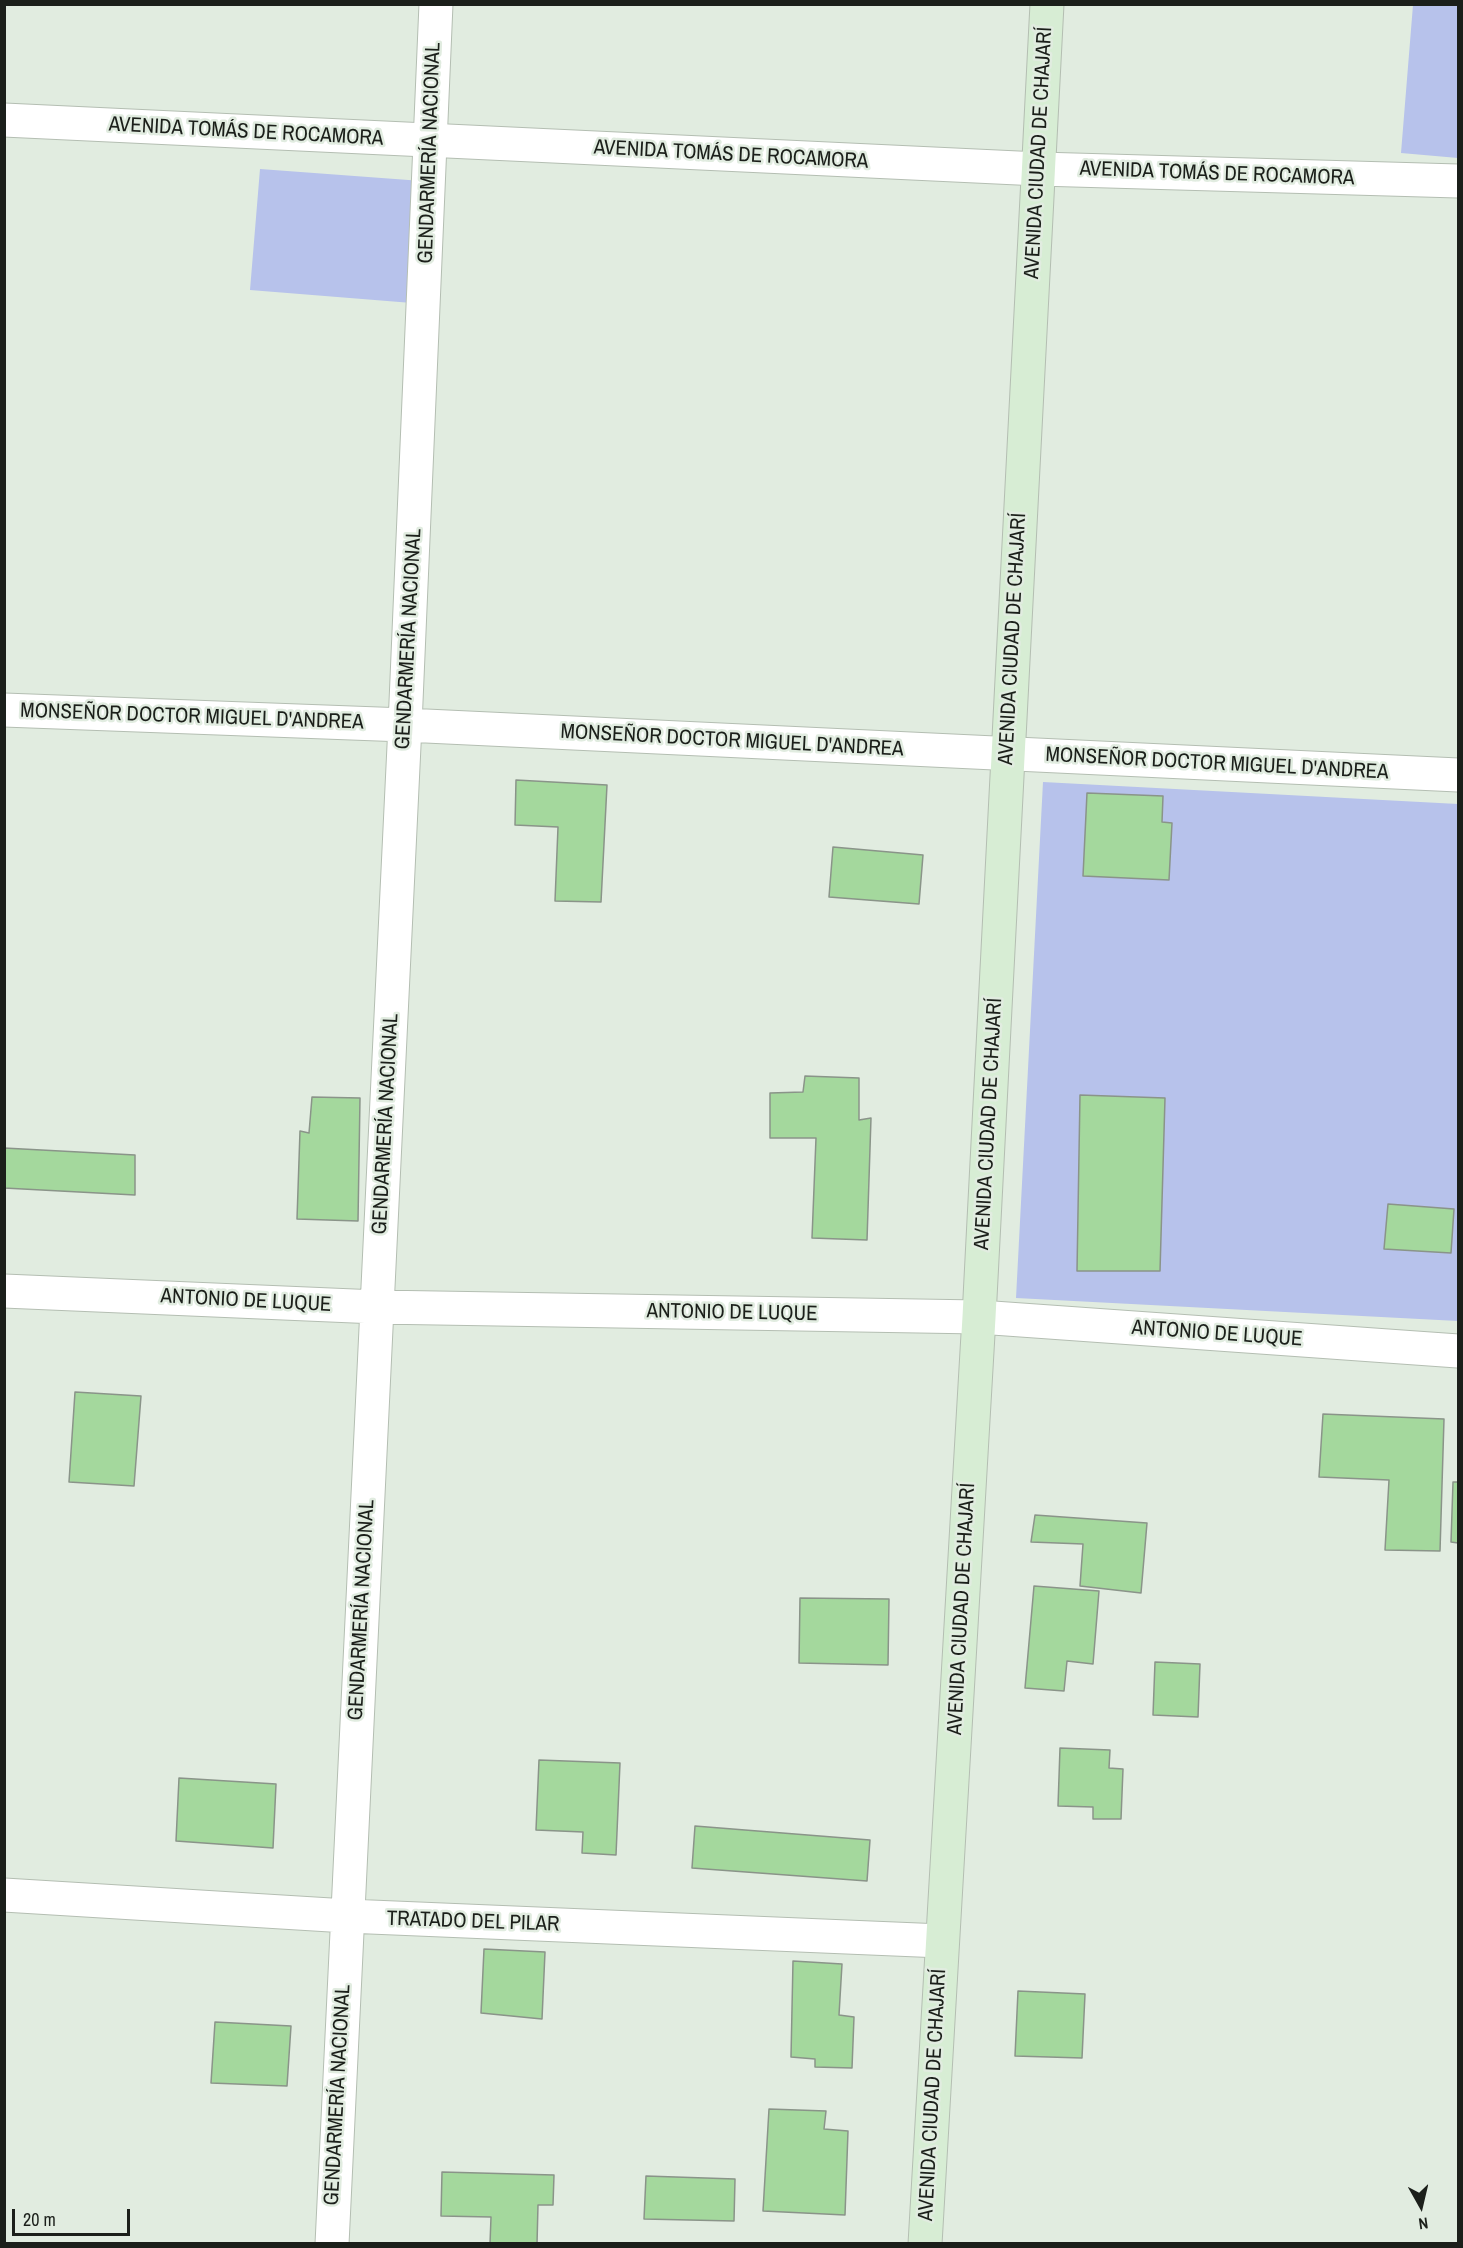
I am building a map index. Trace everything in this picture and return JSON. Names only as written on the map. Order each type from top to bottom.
[{"type":"main road","name":"AVENIDA CIUDAD DE CHAJARÍ","points":[[925,2244],[979,1317],[1047,4]]},
{"type":"street","name":"GENDARMERÍA NACIONAL","points":[[332,2244],[405,725],[436,4]]},
{"type":"street","name":"AVENIDA TOMÁS DE ROCAMORA","points":[[4,120],[1039,169],[1458,181]]},
{"type":"street","name":"MONSEÑOR DOCTOR MIGUEL D'ANDREA","points":[[4,710],[405,725],[1458,775]]},
{"type":"street","name":"ANTONIO DE LUQUE","points":[[4,1291],[377,1307],[979,1317],[1458,1351]]},
{"type":"street","name":"TRATADO DEL PILAR","points":[[4,1895],[346,1916],[942,1941]]},
{"type":"shaded area","points":[[1413,5],[1458,5],[1458,158],[1401,153]]},
{"type":"shaded area","points":[[260,169],[422,181],[412,303],[250,290]]},
{"type":"shaded area","points":[[1043,782],[1458,804],[1458,1321],[1016,1298]]},
{"type":"building","points":[[516,780],[607,785],[601,902],[555,901],[558,827],[515,825]]},
{"type":"building","points":[[1087,793],[1163,796],[1162,822],[1172,823],[1169,880],[1083,876]]},
{"type":"building","points":[[833,847],[923,855],[919,904],[829,897]]},
{"type":"building","points":[[805,1076],[859,1078],[859,1120],[871,1118],[867,1240],[812,1238],[816,1138],[770,1138],[770,1093],[803,1092]]},
{"type":"building","points":[[1080,1095],[1165,1098],[1160,1271],[1077,1271]]},
{"type":"building","points":[[312,1097],[360,1098],[358,1221],[297,1219],[300,1131],[309,1133]]},
{"type":"building","points":[[4,1148],[135,1155],[135,1195],[4,1188]]},
{"type":"building","points":[[1388,1204],[1454,1209],[1451,1253],[1384,1249]]},
{"type":"building","points":[[75,1392],[141,1396],[134,1486],[69,1482]]},
{"type":"building","points":[[1323,1414],[1444,1419],[1440,1551],[1385,1550],[1389,1480],[1319,1477]]},
{"type":"building","points":[[1453,1482],[1458,1482],[1458,1543],[1451,1542]]},
{"type":"building","points":[[1035,1515],[1147,1523],[1141,1593],[1080,1586],[1083,1544],[1031,1542]]},
{"type":"building","points":[[1034,1586],[1099,1591],[1093,1664],[1067,1661],[1064,1691],[1025,1688]]},
{"type":"building","points":[[800,1598],[889,1599],[888,1665],[799,1663]]},
{"type":"building","points":[[1155,1662],[1200,1664],[1198,1717],[1153,1715]]},
{"type":"building","points":[[1060,1748],[1110,1750],[1109,1768],[1123,1769],[1121,1819],[1093,1819],[1093,1807],[1058,1806]]},
{"type":"building","points":[[539,1760],[620,1763],[616,1855],[582,1853],[583,1832],[536,1830]]},
{"type":"building","points":[[179,1778],[276,1784],[273,1848],[176,1841]]},
{"type":"building","points":[[695,1826],[870,1840],[867,1881],[692,1868]]},
{"type":"building","points":[[484,1949],[545,1952],[542,2019],[481,2013]]},
{"type":"building","points":[[793,1961],[842,1964],[839,2015],[854,2017],[852,2068],[815,2067],[815,2059],[791,2057]]},
{"type":"building","points":[[1018,1991],[1085,1994],[1082,2058],[1015,2056]]},
{"type":"building","points":[[215,2022],[291,2026],[287,2086],[211,2083]]},
{"type":"building","points":[[769,2109],[826,2111],[824,2129],[848,2131],[845,2215],[763,2211]]},
{"type":"building","points":[[442,2172],[554,2175],[553,2205],[538,2205],[537,2244],[490,2244],[491,2217],[441,2216]]},
{"type":"building","points":[[646,2176],[735,2179],[734,2221],[644,2219]]}]
